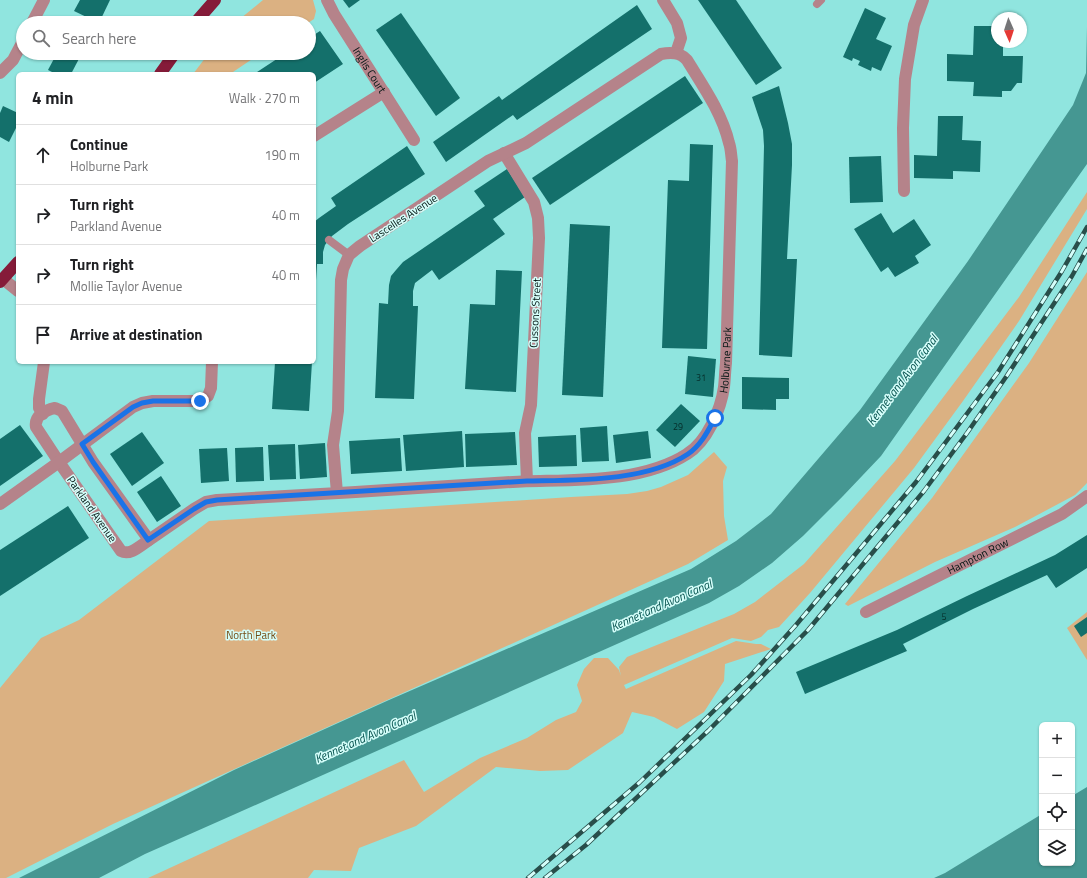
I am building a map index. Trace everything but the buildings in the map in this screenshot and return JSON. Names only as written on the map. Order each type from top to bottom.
[{"type":"highway","points":[[201,16],[216,0]]},
{"type":"highway","points":[[161,72],[170,60]]},
{"type":"highway","points":[[1,281],[16,264]]},
{"type":"street","points":[[36,16],[44,0]]},
{"type":"street","name":"Inglis Court","points":[[327,0],[334,14],[414,140]]},
{"type":"street","points":[[663,0],[677,23],[681,38],[676,53]]},
{"type":"street","points":[[904,191],[903,128],[905,79],[914,25],[923,0]]},
{"type":"street","name":"Lascelles Avenue","points":[[349,255],[360,246],[488,162],[526,143],[661,54],[676,53]]},
{"type":"street","name":"Holburne Park","points":[[148,540],[206,502],[217,500],[527,481],[576,480],[619,476],[666,466],[688,454],[703,440],[715,418],[724,388],[732,161],[730,143],[716,108],[687,60],[683,55],[676,53]]},
{"type":"street","points":[[0,73],[13,60],[16,54]]},
{"type":"street","points":[[316,135],[384,92]]},
{"type":"street","name":"Cussons Street","points":[[504,153],[534,202],[538,218],[539,238],[531,405],[525,432],[527,481]]},
{"type":"street","points":[[337,493],[333,445],[338,411],[341,280],[343,269],[349,255]]},
{"type":"street","points":[[1,281],[16,290]]},
{"type":"street","name":"Parkland Avenue","points":[[44,364],[39,399],[39,408],[43,414],[38,417],[35,422],[36,427],[121,551],[129,553],[148,540]]},
{"type":"street","points":[[0,504],[133,407],[142,403],[153,401],[200,401],[208,396],[211,388],[212,364]]},
{"type":"street","points":[[43,414],[49,409],[55,408],[62,411],[93,462],[148,540]]},
{"type":"street","name":"Hampton Row","points":[[866,612],[1062,514],[1087,496]]},
{"type":"lane","points":[[329,240],[349,255]]},
{"type":"green space","points":[[263,0],[313,0],[316,11],[315,16],[244,16]]},
{"type":"green space","points":[[204,60],[251,60],[233,72],[195,72]]},
{"type":"green space","points":[[1087,192],[1087,209],[1019,321],[963,401],[914,468],[810,593],[779,627],[768,630],[761,637],[751,641],[732,638],[624,685],[626,689],[736,641],[761,644],[771,649],[725,664],[724,681],[704,712],[677,729],[654,717],[632,712],[623,733],[568,770],[540,771],[496,767],[416,826],[359,848],[351,871],[314,870],[308,878],[148,878],[404,760],[424,792],[480,758],[527,738],[556,720],[576,712],[582,701],[577,685],[584,669],[594,658],[608,658],[619,670],[621,676],[619,667],[627,657],[734,614],[755,602],[804,564],[895,461],[1019,297]]},
{"type":"green space","points":[[1087,272],[1087,483],[1075,495],[1015,527],[935,562],[848,606],[845,604],[932,498],[1029,363]]},
{"type":"green space","name":"North Park","points":[[714,452],[727,467],[723,481],[724,516],[728,540],[688,564],[113,824],[6,878],[0,878],[0,688],[41,638],[79,620],[209,521],[627,494],[661,487],[688,475]]},
{"type":"green space","points":[[1087,612],[1087,660],[1067,628]]},
{"type":"water","name":"Kennet and Avon Canal","points":[[1087,27],[1087,164],[881,456],[803,536],[772,563],[739,586],[709,603],[145,854],[99,878],[19,878],[234,770],[389,700],[691,569],[736,541],[771,514],[860,410],[968,261],[1073,105],[1086,73]]},
{"type":"water","points":[[1087,787],[1087,878],[934,878],[945,873],[1039,816],[1039,866],[1075,866],[1075,794]]},
{"type":"railway","points":[[528,878],[640,782],[751,675],[796,625],[916,482],[998,372],[1062,271],[1087,227]]},
{"type":"railway","points":[[545,878],[586,845],[709,730],[808,630],[924,491],[967,433],[1006,377],[1072,276],[1087,249]]},
{"type":"route","points":[[200,401],[153,401],[142,403],[133,407],[82,444],[148,540],[206,502],[217,500],[527,481],[576,480],[619,476],[645,471],[666,466],[688,454],[703,440],[715,418]]}]
